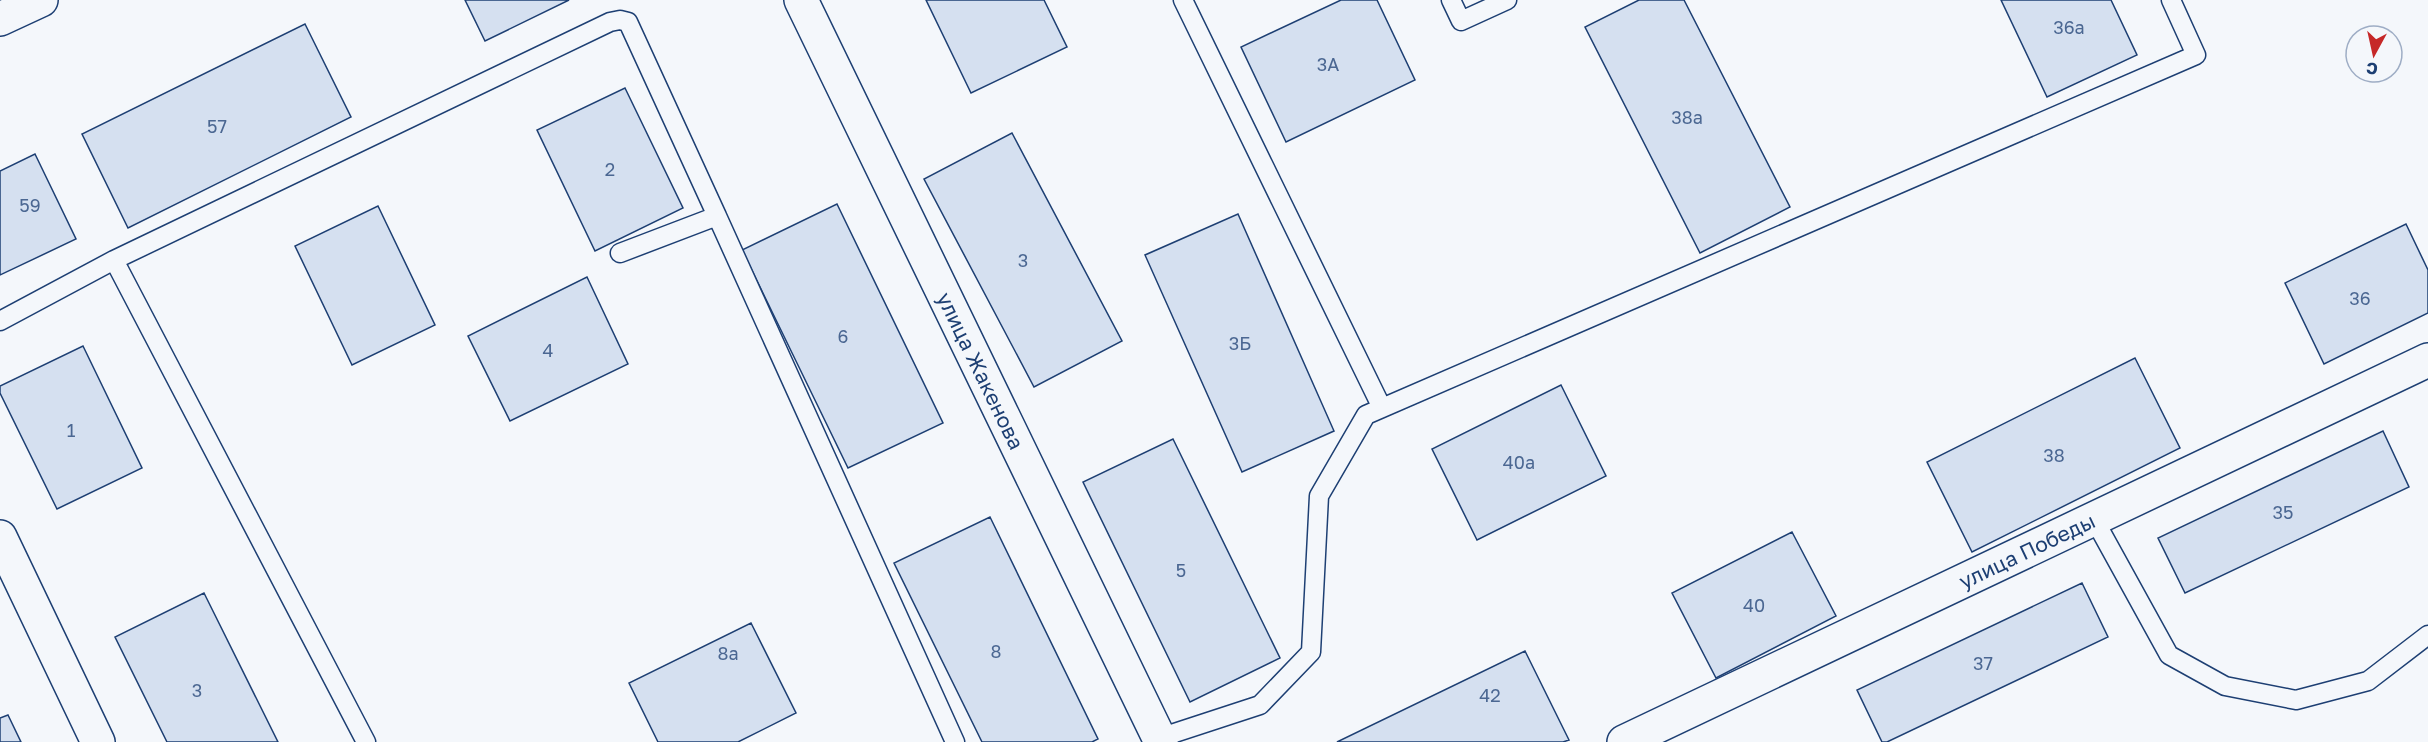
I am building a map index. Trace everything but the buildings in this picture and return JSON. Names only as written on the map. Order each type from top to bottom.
[{"type":"street","points":[[0,19],[41,0]]},
{"type":"street","name":"улица Жакенова","points":[[801,0],[1156,741]]},
{"type":"street","name":"улица Победы","points":[[1624,742],[2428,360]]},
{"type":"street","points":[[0,537],[98,742]]},
{"type":"lane","points":[[1183,0],[1382,408]]},
{"type":"lane","points":[[1451,0],[1461,21],[1507,0]]},
{"type":"lane","points":[[1156,741],[1260,705],[1311,652],[1319,496],[1366,415],[2196,55],[2171,0]]},
{"type":"lane","points":[[0,321],[114,260],[610,22],[620,20],[628,22],[955,742]]},
{"type":"lane","points":[[620,253],[717,216]]},
{"type":"lane","points":[[114,260],[366,742]]},
{"type":"lane","points":[[2094,519],[2169,655],[2225,686],[2296,700],[2367,681],[2428,635]]}]
